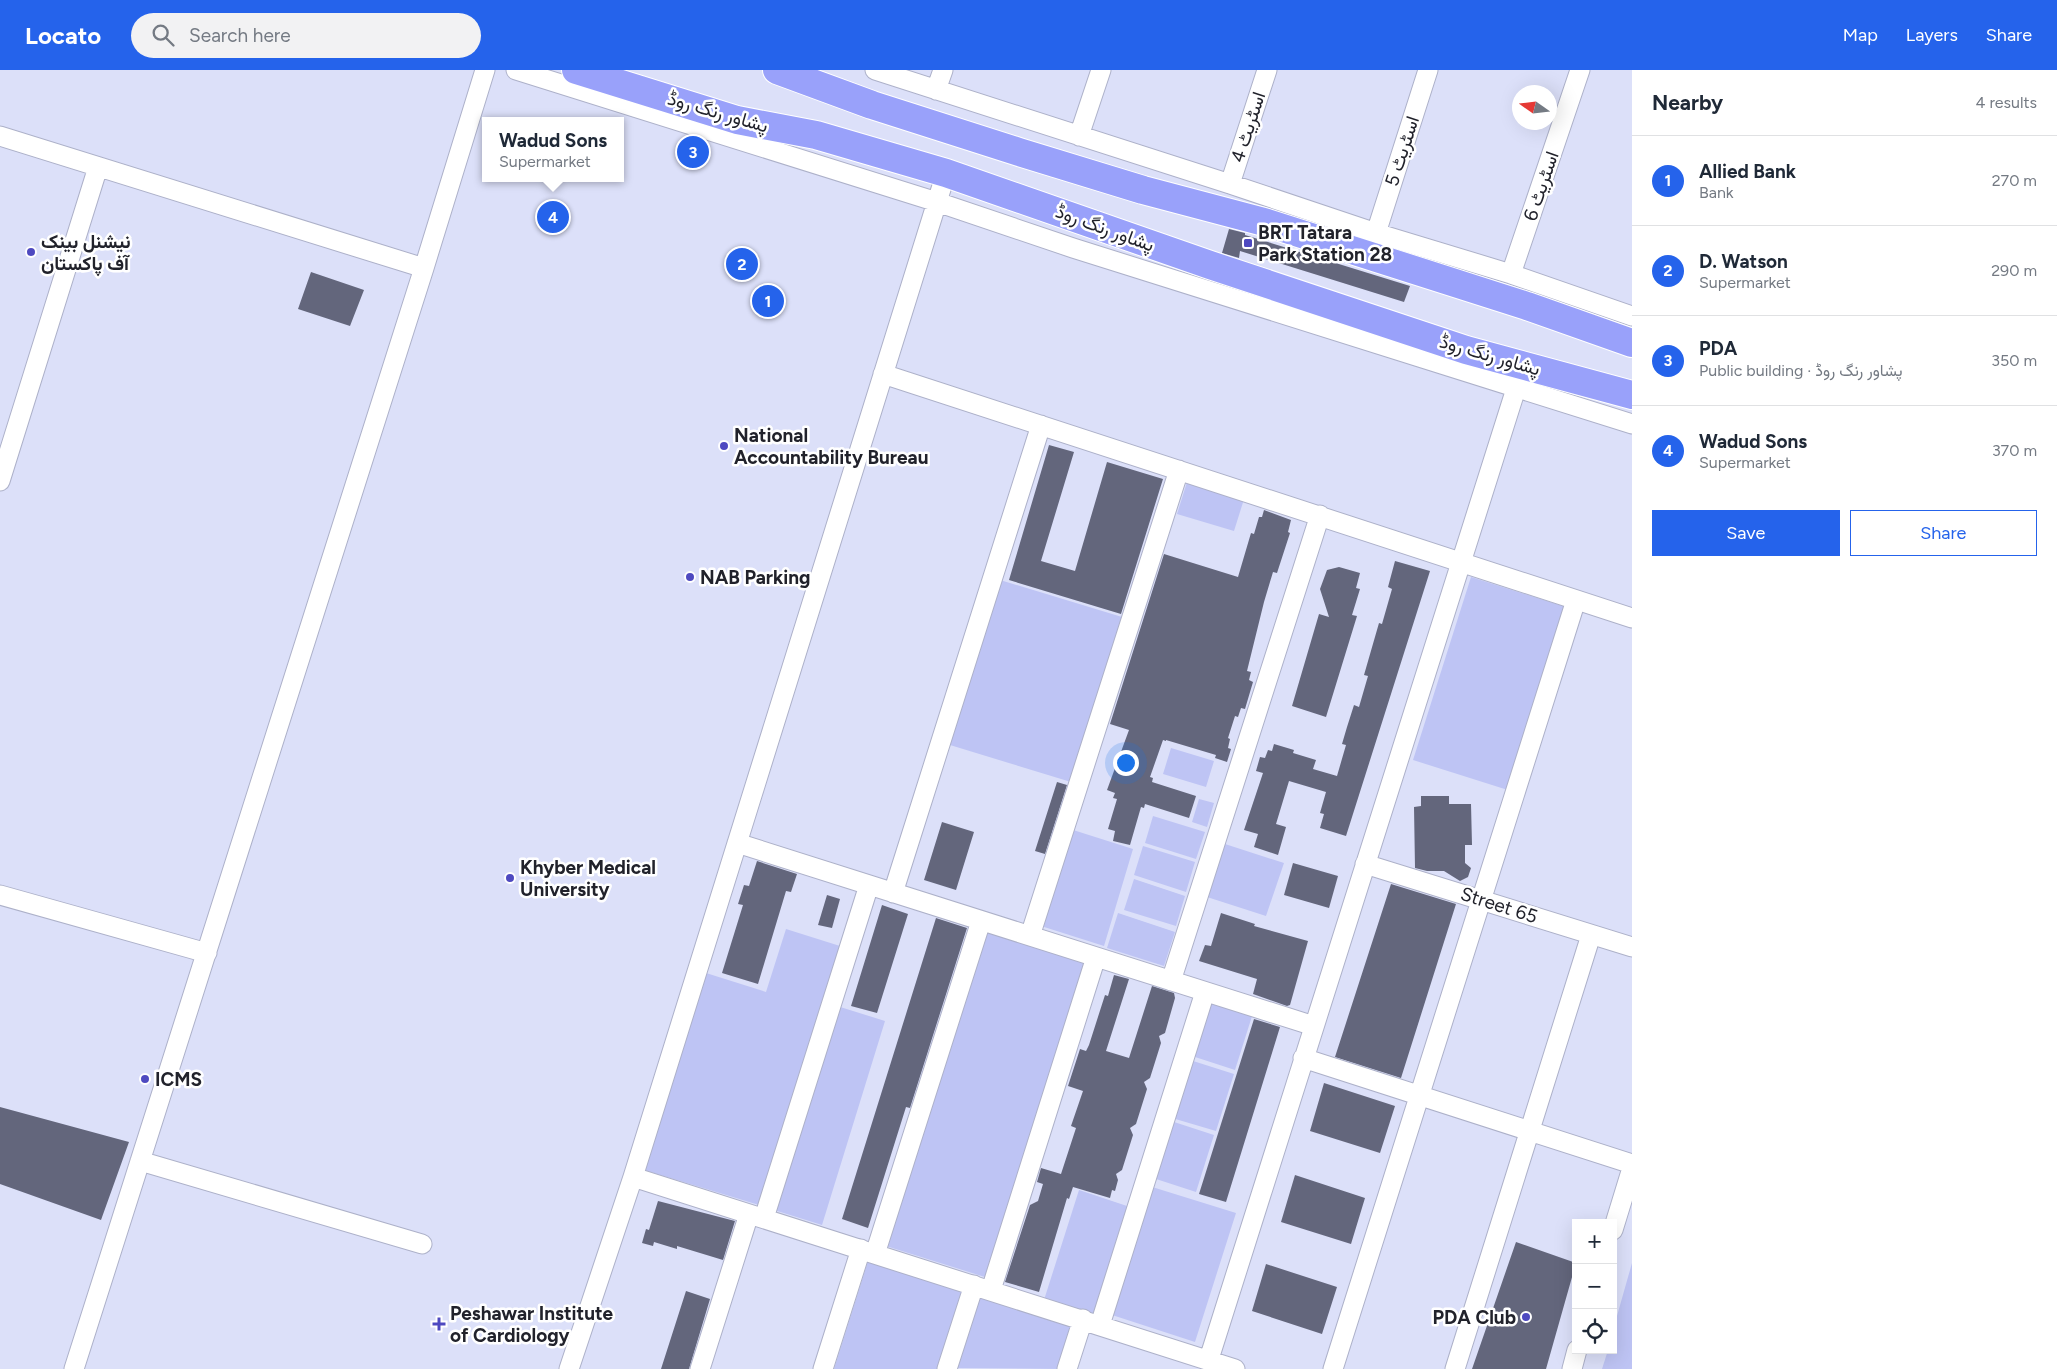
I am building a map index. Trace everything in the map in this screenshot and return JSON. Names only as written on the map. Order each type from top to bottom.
[{"type":"highway","name":"پشاور رنگ روڈ","points":[[576,70],[737,120],[816,135],[946,173],[1210,265],[1466,350],[1520,376],[1632,395]]},
{"type":"highway","points":[[777,70],[872,105],[1019,152],[1143,190],[1264,222],[1527,306],[1632,343]]},
{"type":"street","points":[[74,1369],[424,268],[485,70]]},
{"type":"street","points":[[516,70],[937,202],[1073,248],[1520,376],[1632,424]]},
{"type":"street","points":[[875,70],[1376,233],[1511,274],[1632,316]]},
{"type":"street","points":[[936,90],[943,70]]},
{"type":"street","points":[[1079,136],[1101,70]]},
{"type":"street","name":"اسٹریٹ 4","points":[[1230,184],[1267,70]]},
{"type":"street","name":"اسٹریٹ 5","points":[[1376,233],[1428,70]]},
{"type":"street","name":"اسٹریٹ 6","points":[[1511,274],[1580,70]]},
{"type":"street","points":[[0,136],[424,268]]},
{"type":"street","points":[[0,481],[98,167]]},
{"type":"street","points":[[570,1369],[633,1177],[946,173]]},
{"type":"street","points":[[883,374],[1632,618]]},
{"type":"street","points":[[1197,1361],[1314,1026],[1520,376]]},
{"type":"street","points":[[893,893],[1041,425]]},
{"type":"street","points":[[1030,936],[1178,470]]},
{"type":"street","points":[[1171,981],[1320,516]]},
{"type":"street","points":[[1334,1369],[1576,600]]},
{"type":"street","points":[[737,843],[1314,1026]]},
{"type":"street","name":"Street 65","points":[[1365,864],[1632,947]]},
{"type":"street","points":[[700,1369],[756,1216],[869,885]]},
{"type":"street","points":[[0,894],[206,953]]},
{"type":"street","points":[[823,1369],[868,1251],[981,921]]},
{"type":"street","points":[[1455,1369],[1591,935]]},
{"type":"street","points":[[947,1369],[982,1288],[1096,957]]},
{"type":"street","points":[[1067,1369],[1091,1322],[1205,992]]},
{"type":"street","points":[[1303,1058],[1632,1166],[1616,1219]]},
{"type":"street","points":[[140,1161],[422,1244]]},
{"type":"street","points":[[633,1177],[1091,1322],[1197,1361],[1235,1369]]},
{"type":"street","points":[[1572,1369],[1576,1354]]},
{"type":"shaded area","points":[[1188,479],[1245,496],[1234,531],[1177,514]]},
{"type":"shaded area","points":[[1471,577],[1569,608],[1511,791],[1413,760]]},
{"type":"shaded area","points":[[1000,580],[1122,617],[1071,782],[950,745]]},
{"type":"shaded area","points":[[1171,748],[1214,761],[1206,787],[1163,774]]},
{"type":"shaded area","points":[[1199,799],[1214,803],[1207,827],[1192,822]]},
{"type":"shaded area","points":[[1153,816],[1205,832],[1196,859],[1145,843]]},
{"type":"shaded area","points":[[1070,829],[1133,849],[1104,946],[1041,926]]},
{"type":"shaded area","points":[[1225,844],[1284,863],[1266,916],[1207,897]]},
{"type":"shaded area","points":[[1143,846],[1195,862],[1186,892],[1134,875]]},
{"type":"shaded area","points":[[1134,879],[1185,896],[1176,926],[1124,910]]},
{"type":"shaded area","points":[[1118,913],[1175,932],[1164,966],[1107,948]]},
{"type":"shaded area","points":[[786,929],[840,946],[759,1205],[644,1170],[706,973],[766,992]]},
{"type":"shaded area","points":[[986,930],[1087,962],[988,1278],[886,1246]]},
{"type":"shaded area","points":[[1209,999],[1253,1013],[1235,1070],[1192,1056]]},
{"type":"shaded area","points":[[837,1006],[885,1021],[822,1225],[774,1210]]},
{"type":"shaded area","points":[[1190,1060],[1234,1074],[1216,1131],[1172,1118]]},
{"type":"shaded area","points":[[1171,1121],[1214,1135],[1196,1192],[1153,1178]]},
{"type":"shaded area","points":[[1149,1186],[1236,1213],[1195,1342],[1109,1314]]},
{"type":"shaded area","points":[[1079,1190],[1127,1206],[1093,1315],[1044,1300]]},
{"type":"shaded area","points":[[869,1258],[967,1289],[942,1369],[834,1369]]},
{"type":"shaded area","points":[[1632,1263],[1632,1369],[1602,1369],[1607,1354],[1617,1354],[1617,1316]]},
{"type":"shaded area","points":[[981,1291],[1078,1322],[1063,1369],[957,1368]]},
{"type":"building","name":"BRT Tatara Park Station 28","points":[[1229,229],[1410,286],[1404,302],[1240,251],[1239,258],[1222,253]]},
{"type":"building","points":[[311,272],[364,290],[350,326],[298,309]]},
{"type":"building","points":[[1049,445],[1074,452],[1041,561],[1075,571],[1107,462],[1163,479],[1121,614],[1009,580]]},
{"type":"building","points":[[1264,510],[1291,520],[1288,532],[1290,533],[1277,573],[1273,572],[1264,602],[1247,671],[1251,672],[1249,680],[1253,682],[1245,709],[1241,708],[1238,717],[1235,716],[1228,738],[1230,739],[1228,748],[1231,749],[1227,762],[1215,758],[1216,755],[1163,740],[1150,777],[1153,778],[1152,782],[1196,796],[1189,818],[1145,804],[1144,808],[1141,807],[1130,845],[1113,841],[1115,831],[1108,829],[1117,799],[1113,798],[1115,793],[1107,790],[1129,730],[1110,724],[1164,554],[1238,577],[1251,533],[1254,534],[1259,517],[1262,517]]},
{"type":"building","points":[[1395,561],[1430,571],[1346,836],[1320,828],[1324,814],[1320,813],[1326,792],[1289,781],[1276,824],[1286,827],[1278,855],[1254,847],[1258,834],[1244,830],[1263,773],[1256,771],[1260,757],[1265,758],[1268,750],[1272,751],[1274,744],[1294,750],[1293,753],[1316,760],[1313,769],[1337,776],[1346,745],[1342,744],[1347,727],[1354,705],[1359,707],[1368,676],[1364,675],[1379,623],[1382,624],[1392,589],[1388,587]]},
{"type":"building","points":[[1339,567],[1360,573],[1356,588],[1360,589],[1352,615],[1357,616],[1326,717],[1292,706],[1319,614],[1329,617],[1320,589],[1327,570]]},
{"type":"building","points":[[1057,782],[1067,785],[1045,854],[1035,851]]},
{"type":"building","points":[[1421,796],[1449,796],[1449,804],[1471,804],[1472,845],[1465,845],[1465,863],[1471,868],[1468,877],[1460,881],[1444,871],[1427,871],[1415,868],[1414,807],[1421,806]]},
{"type":"building","points":[[942,822],[974,832],[956,890],[924,880]]},
{"type":"building","points":[[757,861],[797,874],[791,892],[786,891],[758,984],[722,973],[743,905],[738,904],[744,885],[749,886]]},
{"type":"building","points":[[1293,863],[1338,876],[1329,908],[1284,895]]},
{"type":"building","points":[[1391,884],[1456,904],[1401,1078],[1335,1057]]},
{"type":"building","points":[[827,895],[840,899],[832,928],[818,925]]},
{"type":"building","points":[[882,905],[908,914],[877,1013],[851,1006]]},
{"type":"building","points":[[1221,913],[1255,924],[1254,926],[1308,941],[1290,1005],[1287,1006],[1253,994],[1257,979],[1199,961],[1205,945],[1211,946]]},
{"type":"building","points":[[936,918],[967,928],[910,1108],[906,1107],[868,1228],[842,1219]]},
{"type":"building","points":[[1114,975],[1129,979],[1106,1051],[1129,1058],[1152,986],[1174,993],[1175,998],[1165,1033],[1159,1036],[1161,1043],[1150,1078],[1144,1082],[1147,1089],[1136,1124],[1130,1128],[1133,1135],[1122,1170],[1116,1174],[1118,1180],[1115,1191],[1112,1190],[1110,1198],[1073,1187],[1069,1199],[1067,1198],[1039,1292],[1005,1282],[1030,1205],[1038,1201],[1043,1184],[1037,1182],[1041,1168],[1061,1174],[1076,1128],[1071,1126],[1083,1091],[1068,1086],[1080,1049],[1086,1051],[1089,1045],[1105,995],[1108,996]]},
{"type":"building","points":[[1254,1019],[1280,1027],[1226,1202],[1199,1194]]},
{"type":"building","points":[[1324,1083],[1395,1106],[1380,1153],[1310,1131]]},
{"type":"building","points":[[0,1107],[129,1142],[101,1220],[0,1184]]},
{"type":"building","points":[[1295,1175],[1365,1198],[1351,1244],[1281,1222]]},
{"type":"building","points":[[658,1201],[735,1221],[723,1260],[677,1246],[677,1249],[654,1242],[653,1246],[642,1243],[646,1229],[649,1230]]},
{"type":"building","name":"PDA Club","points":[[1516,1242],[1572,1262],[1572,1277],[1546,1369],[1472,1369]]},
{"type":"building","points":[[1266,1264],[1337,1287],[1322,1334],[1252,1311]]},
{"type":"building","points":[[686,1291],[710,1299],[689,1369],[661,1369]]},
{"type":"place","name":"PDA","points":[[693,152]]},
{"type":"place","name":"Wadud Sons","points":[[553,217]]},
{"type":"place","name":"BRT Tatara Park Station 28","points":[[1248,243]]},
{"type":"place","name":"نیشنل بینک آف پاکستان","points":[[31,252]]},
{"type":"place","name":"D. Watson","points":[[742,264]]},
{"type":"place","name":"Allied Bank","points":[[768,301]]},
{"type":"place","name":"National Accountability Bureau","points":[[724,446]]},
{"type":"place","name":"NAB Parking","points":[[690,577]]},
{"type":"place","name":"Khyber Medical University","points":[[510,878]]},
{"type":"place","name":"ICMS","points":[[145,1079]]},
{"type":"place","name":"PDA Club","points":[[1526,1317]]},
{"type":"place","name":"Peshawar Institute of Cardiology","points":[[439,1324]]}]
